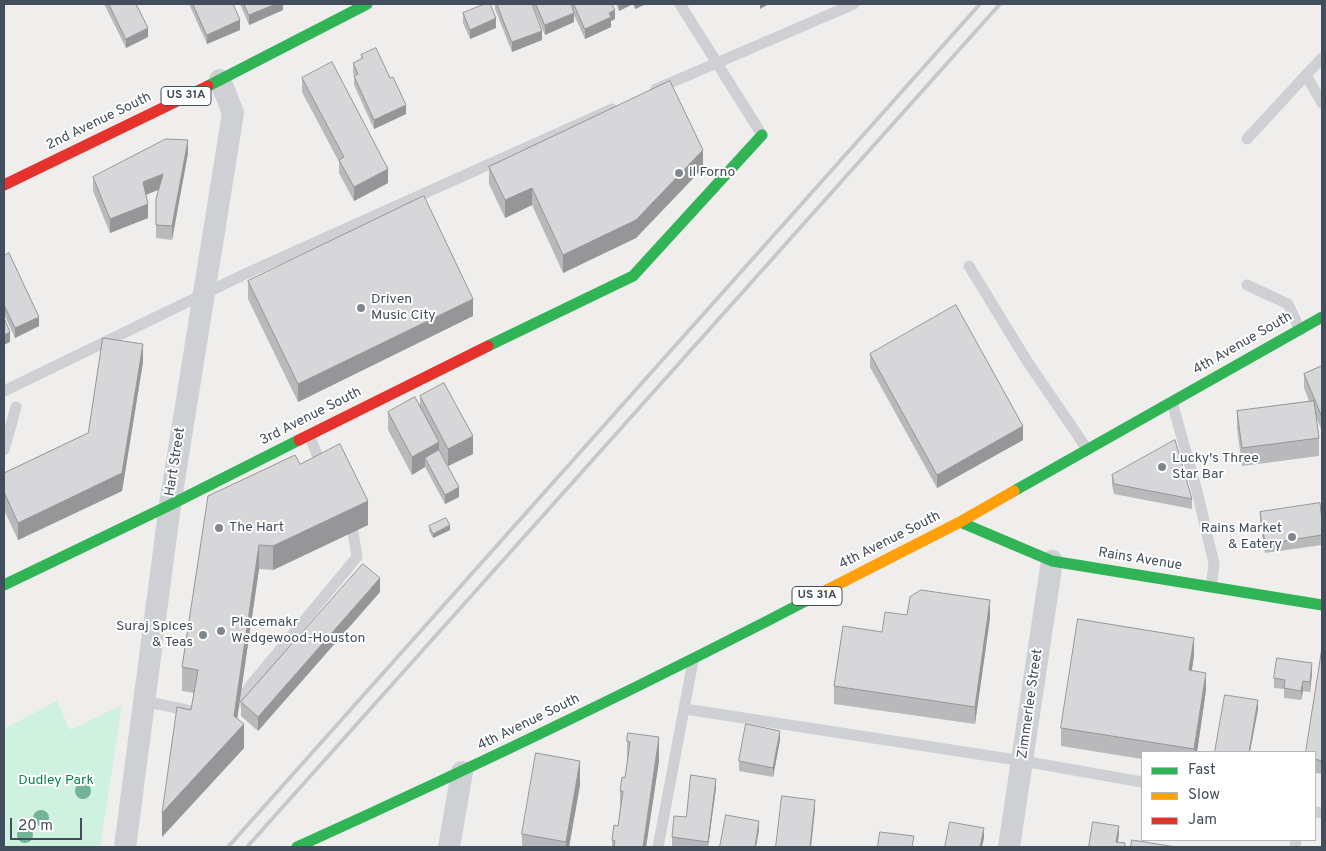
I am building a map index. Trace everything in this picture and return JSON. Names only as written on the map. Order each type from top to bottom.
[{"type":"main road","name":"2nd Avenue South","points":[[4,185],[220,80],[367,4]]},
{"type":"main road","name":"3rd Avenue South","points":[[4,585],[633,276],[762,135]]},
{"type":"main road","name":"4th Avenue South","points":[[297,847],[462,772],[694,660],[960,522],[1322,317]]},
{"type":"main road","name":"Rains Avenue","points":[[960,522],[1052,561],[1322,605]]},
{"type":"street","name":"Hart Street","points":[[124,847],[170,505],[233,113],[220,80]]},
{"type":"street","name":"Zimmerlee Street","points":[[1009,847],[1052,561]]},
{"type":"street","points":[[449,847],[462,772]]},
{"type":"lane","points":[[680,4],[762,135]]},
{"type":"lane","points":[[645,94],[854,4]]},
{"type":"lane","points":[[1247,140],[1322,58]]},
{"type":"lane","points":[[1306,75],[1322,104]]},
{"type":"lane","points":[[4,391],[203,295],[421,194],[618,106]]},
{"type":"lane","points":[[969,266],[1027,361],[1088,450]]},
{"type":"lane","points":[[1246,285],[1288,304],[1300,330]]},
{"type":"lane","points":[[1172,402],[1197,491],[1214,564],[1210,587]]},
{"type":"lane","points":[[4,450],[16,408]]},
{"type":"lane","points":[[309,434],[325,475]]},
{"type":"lane","points":[[240,701],[250,686],[357,557],[352,532]]},
{"type":"lane","points":[[658,847],[694,660]]},
{"type":"lane","points":[[144,701],[195,712]]},
{"type":"lane","points":[[684,709],[1023,761],[1141,782]]},
{"type":"green space","name":"Dudley Park","points":[[57,701],[70,730],[122,705],[100,847],[4,847],[4,729]]},
{"type":"building","points":[[109,4],[136,4],[148,28],[126,39]]},
{"type":"building","points":[[193,4],[233,4],[240,20],[207,35]]},
{"type":"building","points":[[244,4],[276,4],[249,15]]},
{"type":"building","points":[[485,4],[490,4],[496,18],[470,30],[463,13]]},
{"type":"building","points":[[497,4],[532,4],[542,31],[512,42]]},
{"type":"building","points":[[536,4],[571,4],[574,13],[545,25]]},
{"type":"building","points":[[574,4],[612,4],[615,10],[609,13],[611,17],[585,29]]},
{"type":"building","points":[[376,48],[390,78],[393,77],[406,105],[374,120],[354,76],[358,74],[353,63],[363,58],[361,55]]},
{"type":"building","points":[[332,62],[388,169],[354,187],[339,160],[344,157],[302,78]]},
{"type":"building","points":[[670,81],[703,150],[636,220],[563,255],[532,188],[505,200],[489,167]]},
{"type":"building","points":[[166,139],[188,140],[172,226],[156,225],[156,199],[163,174],[143,182],[148,204],[110,219],[93,177]]},
{"type":"building","name":"Driven Music City","points":[[424,196],[473,299],[298,384],[248,281]]},
{"type":"building","points":[[9,253],[39,317],[15,328],[4,305],[4,256]]},
{"type":"building","points":[[956,305],[1023,426],[937,475],[870,354]]},
{"type":"building","points":[[4,318],[10,332],[4,335]]},
{"type":"building","points":[[103,338],[143,344],[122,473],[18,523],[4,492],[4,473],[88,433]]},
{"type":"building","points":[[1322,366],[1322,417],[1304,374]]},
{"type":"building","points":[[444,383],[473,436],[448,449],[420,396]]},
{"type":"building","points":[[415,397],[439,442],[412,457],[388,412]]},
{"type":"building","points":[[1314,401],[1319,438],[1242,448],[1237,411]]},
{"type":"building","name":"Lucky's Three Star Bar","points":[[1175,440],[1192,499],[1114,484],[1112,475]]},
{"type":"building","name":"Placemakr Wedgewood-Houston","points":[[340,444],[368,501],[273,546],[259,545],[234,716],[244,724],[162,813],[177,707],[191,710],[198,670],[182,667],[208,496],[295,455],[300,464]]},
{"type":"building","points":[[439,450],[459,487],[445,495],[425,458]]},
{"type":"building","name":"Rains Market & Eatery","points":[[1320,503],[1322,535],[1265,544],[1260,512]]},
{"type":"building","points":[[446,518],[450,525],[433,534],[429,526]]},
{"type":"building","points":[[363,564],[380,578],[258,717],[241,702]]},
{"type":"building","points":[[921,590],[990,600],[975,707],[834,686],[843,626],[882,632],[885,612],[907,615],[910,597]]},
{"type":"building","points":[[1078,619],[1194,638],[1189,670],[1206,673],[1194,749],[1061,728]]},
{"type":"building","points":[[1322,648],[1322,761],[1316,759],[1316,751],[1306,751]]},
{"type":"building","points":[[1277,658],[1312,663],[1310,682],[1303,681],[1301,691],[1284,688],[1285,680],[1274,678]]},
{"type":"building","points":[[1225,695],[1258,700],[1249,751],[1215,751]]},
{"type":"building","points":[[746,724],[780,731],[773,768],[739,761]]},
{"type":"building","points":[[628,733],[659,737],[643,847],[614,847],[615,841],[612,840],[614,825],[618,826],[623,791],[620,791],[622,777],[625,778],[630,742],[627,741]]},
{"type":"building","points":[[536,753],[580,761],[566,842],[522,834]]},
{"type":"building","points":[[691,775],[716,779],[708,842],[672,837],[674,816],[686,817]]},
{"type":"building","points":[[782,796],[815,800],[810,847],[776,847]]},
{"type":"building","points":[[726,815],[759,821],[755,847],[720,847]]},
{"type":"building","points":[[950,822],[984,828],[980,847],[945,847]]},
{"type":"building","points":[[1093,822],[1119,826],[1116,842],[1125,843],[1125,847],[1089,847]]},
{"type":"building","points":[[880,832],[914,836],[912,847],[878,847]]},
{"type":"building","points":[[1132,840],[1176,847],[1131,847]]},
{"type":"railway","points":[[228,847],[980,4]]},
{"type":"railway","points":[[247,847],[1000,4]]},
{"type":"traffic: fast","points":[[208,86],[367,4]]},
{"type":"traffic: fast","points":[[488,346],[633,276],[762,135]]},
{"type":"traffic: fast","points":[[1014,491],[1322,317]]},
{"type":"traffic: fast","points":[[4,585],[299,440]]},
{"type":"traffic: fast","points":[[960,522],[1052,561],[1322,605]]},
{"type":"traffic: fast","points":[[297,847],[564,722],[827,590]]},
{"type":"traffic: slow","points":[[827,590],[960,522],[1014,491]]},
{"type":"traffic: jam","points":[[4,185],[208,86]]},
{"type":"traffic: jam","points":[[299,440],[488,346]]},
{"type":"place","name":"il Forno","points":[[679,173]]},
{"type":"place","name":"Driven Music City","points":[[361,308]]},
{"type":"place","name":"Lucky's Three Star Bar","points":[[1162,467]]},
{"type":"place","name":"The Hart","points":[[219,528]]},
{"type":"place","name":"Rains Market & Eatery","points":[[1292,537]]},
{"type":"place","name":"Placemakr Wedgewood-Houston","points":[[221,631]]},
{"type":"place","name":"Suraj Spices & Teas","points":[[203,635]]}]
